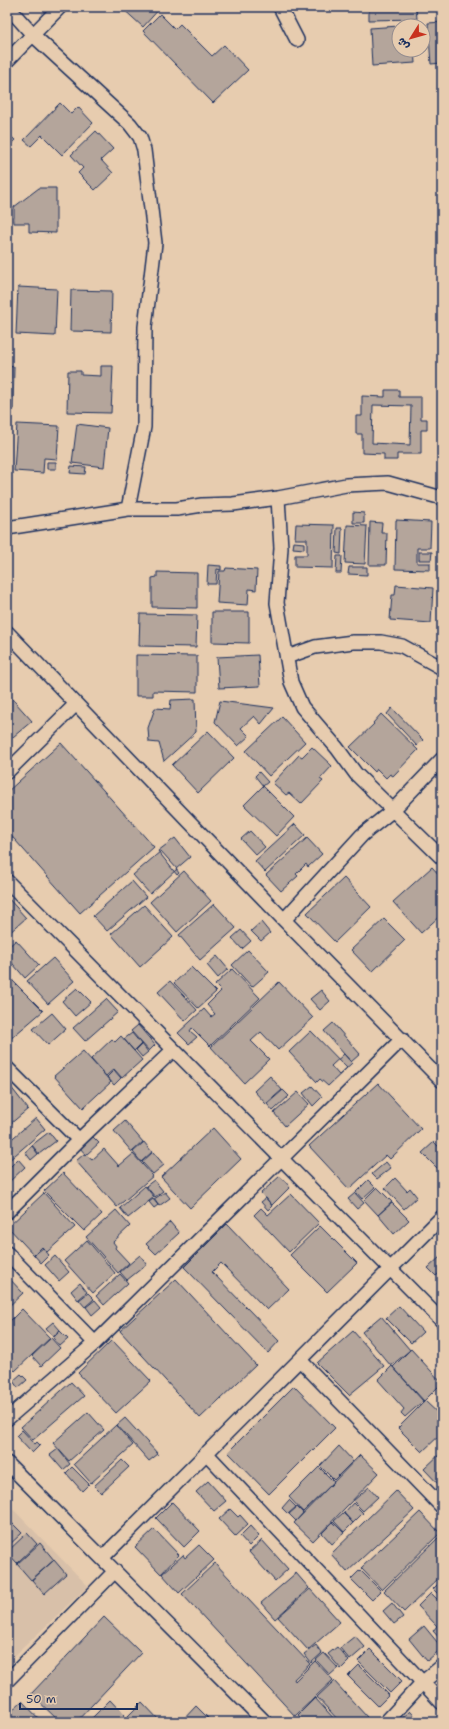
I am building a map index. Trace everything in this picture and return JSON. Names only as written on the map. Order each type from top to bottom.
[{"type":"street","points":[[8,7],[33,35],[130,124],[140,137],[144,150],[155,243],[145,327],[144,427],[128,509]]},
{"type":"street","points":[[7,61],[60,7]]},
{"type":"street","points":[[280,7],[297,40]]},
{"type":"street","points":[[7,528],[128,509],[177,509],[202,505],[233,504],[278,498],[346,485],[388,483],[442,498]]},
{"type":"street","points":[[278,498],[281,548],[278,603],[291,682],[302,707],[337,748],[356,774],[442,858]]},
{"type":"street","points":[[7,632],[284,920],[442,1081]]},
{"type":"street","points":[[287,657],[315,647],[353,642],[381,642],[402,646],[442,668]]},
{"type":"street","points":[[7,772],[76,704]]},
{"type":"street","points":[[284,920],[362,835],[393,810],[442,759]]},
{"type":"street","points":[[7,881],[442,1321]]},
{"type":"street","points":[[7,1419],[96,1343],[402,1039]]},
{"type":"street","points":[[7,1212],[79,1140],[173,1050]]},
{"type":"street","points":[[7,1068],[79,1140]]},
{"type":"street","points":[[102,1558],[442,1217]]},
{"type":"street","points":[[7,1253],[96,1343]]},
{"type":"street","points":[[300,1360],[442,1507]]},
{"type":"street","points":[[206,1453],[422,1683],[442,1702]]},
{"type":"street","points":[[7,1463],[264,1722]]},
{"type":"street","points":[[7,1681],[115,1571]]},
{"type":"street","points":[[386,1722],[422,1683],[442,1666]]},
{"type":"shaded area","points":[[7,1503],[88,1586],[7,1663]]},
{"type":"building","points":[[121,7],[161,7],[143,27]]},
{"type":"building","points":[[369,7],[416,7],[417,18],[369,20]]},
{"type":"building","points":[[160,14],[175,29],[180,24],[212,56],[224,45],[248,70],[213,103],[143,31]]},
{"type":"building","points":[[442,22],[442,63],[431,64],[431,23]]},
{"type":"building","points":[[391,27],[391,58],[415,58],[415,63],[372,66],[370,28]]},
{"type":"building","points":[[60,103],[71,114],[78,107],[93,123],[62,155],[42,135],[31,146],[24,140]]},
{"type":"building","points":[[96,131],[113,149],[101,160],[113,173],[95,190],[78,173],[83,168],[71,155]]},
{"type":"building","points":[[7,133],[15,140],[7,149]]},
{"type":"building","points":[[39,188],[56,188],[56,233],[29,232],[29,223],[14,223],[14,207]]},
{"type":"building","points":[[18,287],[57,289],[55,336],[16,334]]},
{"type":"building","points":[[71,290],[112,291],[111,332],[70,331]]},
{"type":"building","points":[[7,355],[9,355],[8,366],[14,367],[13,409],[7,409]]},
{"type":"building","points":[[101,366],[113,366],[111,413],[67,412],[68,371],[81,371],[81,375],[101,376]]},
{"type":"building","points":[[385,390],[399,390],[399,397],[421,397],[421,419],[427,419],[427,430],[421,430],[421,454],[397,454],[397,460],[384,460],[384,454],[362,453],[362,434],[356,434],[356,416],[362,416],[362,396],[385,397]],"holes":[[[373,405],[411,406],[410,445],[372,443]]]},
{"type":"building","points":[[17,424],[59,426],[57,459],[44,458],[43,473],[14,471]]},
{"type":"building","points":[[77,424],[108,428],[104,467],[72,463]]},
{"type":"building","points":[[47,462],[56,462],[56,469],[47,469]]},
{"type":"building","points":[[71,466],[86,467],[85,474],[70,473]]},
{"type":"building","points":[[353,512],[364,513],[364,523],[353,523]]},
{"type":"building","points":[[396,520],[431,522],[430,548],[417,548],[417,563],[430,563],[430,570],[395,569]]},
{"type":"building","points":[[370,522],[382,523],[381,533],[387,533],[386,565],[369,565]]},
{"type":"building","points":[[296,524],[334,525],[333,568],[295,567],[295,555],[307,555],[307,539],[295,539]]},
{"type":"building","points":[[347,525],[367,526],[365,564],[345,563]]},
{"type":"building","points":[[337,528],[342,528],[341,554],[336,553]]},
{"type":"building","points":[[294,542],[304,543],[304,549],[293,548]]},
{"type":"building","points":[[419,552],[432,552],[431,560],[419,560]]},
{"type":"building","points":[[337,556],[342,556],[341,573],[336,573]]},
{"type":"building","points":[[208,565],[221,566],[221,570],[217,569],[216,584],[207,584]]},
{"type":"building","points":[[349,567],[367,567],[367,575],[348,574]]},
{"type":"building","points":[[226,568],[257,570],[256,590],[249,589],[248,605],[217,603],[219,571],[225,571]]},
{"type":"building","points":[[157,572],[197,573],[197,608],[152,607],[152,578],[157,577]]},
{"type":"building","points":[[396,585],[433,588],[431,623],[390,620],[392,595],[395,595]]},
{"type":"building","points":[[212,612],[249,612],[249,643],[212,642]]},
{"type":"building","points":[[140,614],[197,615],[196,647],[139,646]]},
{"type":"building","points":[[136,655],[197,656],[197,692],[153,691],[153,696],[136,696]]},
{"type":"building","points":[[258,655],[260,686],[219,688],[217,657]]},
{"type":"building","points":[[7,693],[32,721],[7,742]]},
{"type":"building","points":[[195,699],[196,732],[164,761],[159,743],[149,742],[148,728],[155,708],[170,709],[171,700]]},
{"type":"building","points":[[220,701],[274,708],[261,724],[254,716],[241,728],[249,736],[238,746],[215,722]]},
{"type":"building","points":[[392,708],[423,740],[417,746],[387,714]]},
{"type":"building","points":[[381,714],[418,750],[393,776],[390,774],[386,778],[377,769],[375,772],[350,747],[374,724],[373,723]]},
{"type":"building","points":[[282,717],[305,742],[269,776],[246,751]]},
{"type":"building","points":[[208,731],[234,758],[198,793],[172,765]]},
{"type":"building","points":[[61,743],[154,847],[80,913],[7,831],[7,792]]},
{"type":"building","points":[[312,747],[332,766],[320,779],[323,781],[301,804],[289,793],[286,795],[273,783],[299,755],[302,757]]},
{"type":"building","points":[[259,772],[268,782],[263,786],[255,776]]},
{"type":"building","points":[[263,786],[294,817],[276,836],[244,805]]},
{"type":"building","points":[[295,824],[305,835],[265,872],[255,861]]},
{"type":"building","points":[[250,831],[265,847],[256,855],[241,839]]},
{"type":"building","points":[[175,838],[190,857],[176,869],[179,873],[177,875],[158,851]]},
{"type":"building","points":[[307,838],[322,854],[308,867],[306,864],[296,874],[298,876],[281,891],[266,875]]},
{"type":"building","points":[[161,851],[177,869],[150,894],[133,875]]},
{"type":"building","points":[[432,867],[442,878],[442,914],[421,933],[393,902]]},
{"type":"building","points":[[184,871],[211,901],[177,932],[150,902]]},
{"type":"building","points":[[344,878],[371,907],[335,942],[307,913]]},
{"type":"building","points":[[132,881],[146,897],[107,931],[93,916]]},
{"type":"building","points":[[7,897],[26,918],[7,935]]},
{"type":"building","points":[[214,904],[236,928],[200,960],[179,935]]},
{"type":"building","points":[[144,905],[173,937],[140,967],[111,934]]},
{"type":"building","points":[[384,919],[405,940],[372,972],[351,950]]},
{"type":"building","points":[[261,922],[270,933],[261,941],[251,931]]},
{"type":"building","points":[[241,930],[251,941],[242,949],[232,938]]},
{"type":"building","points":[[16,940],[39,965],[25,978],[7,957],[7,948]]},
{"type":"building","points":[[248,950],[269,972],[252,987],[232,965]]},
{"type":"building","points":[[217,956],[228,969],[218,978],[207,965]]},
{"type":"building","points":[[53,958],[74,981],[48,1004],[27,981]]},
{"type":"building","points":[[191,967],[216,992],[198,1008],[174,983]]},
{"type":"building","points":[[232,969],[260,998],[210,1046],[192,1028],[190,1031],[197,1037],[189,1044],[178,1033],[204,1009],[211,1017],[215,1014],[207,1005],[221,991],[215,985]]},
{"type":"building","points":[[7,975],[43,1011],[9,1040],[7,1037]]},
{"type":"building","points":[[170,981],[197,1010],[185,1021],[158,992]]},
{"type":"building","points":[[279,982],[313,1018],[278,1050],[261,1032],[251,1041],[269,1059],[244,1083],[211,1047]]},
{"type":"building","points":[[77,988],[91,1002],[75,1016],[62,1001]]},
{"type":"building","points":[[321,990],[330,1001],[320,1010],[310,999]]},
{"type":"building","points":[[106,999],[118,1012],[85,1041],[73,1028]]},
{"type":"building","points":[[52,1013],[66,1029],[48,1045],[33,1029]]},
{"type":"building","points":[[333,1023],[360,1054],[351,1062],[324,1031]]},
{"type":"building","points":[[138,1025],[155,1045],[149,1051],[131,1031]]},
{"type":"building","points":[[311,1031],[347,1068],[328,1086],[320,1079],[317,1082],[289,1052]]},
{"type":"building","points":[[132,1033],[141,1044],[134,1051],[124,1039]]},
{"type":"building","points":[[121,1036],[142,1060],[122,1078],[114,1069],[106,1076],[91,1059],[112,1039],[115,1042]]},
{"type":"building","points":[[142,1044],[148,1052],[142,1057],[136,1050]]},
{"type":"building","points":[[83,1051],[111,1082],[83,1108],[54,1076]]},
{"type":"building","points":[[344,1054],[352,1063],[339,1075],[331,1066]]},
{"type":"building","points":[[114,1070],[121,1078],[114,1085],[107,1077]]},
{"type":"building","points":[[270,1076],[282,1090],[266,1104],[254,1091]]},
{"type":"building","points":[[7,1082],[28,1109],[9,1125],[7,1123]]},
{"type":"building","points":[[378,1083],[421,1129],[390,1159],[386,1155],[349,1189],[309,1146]]},
{"type":"building","points":[[312,1086],[322,1097],[313,1106],[303,1093]]},
{"type":"building","points":[[283,1090],[289,1096],[273,1111],[267,1104]]},
{"type":"building","points":[[298,1092],[309,1104],[285,1126],[274,1113]]},
{"type":"building","points":[[36,1118],[45,1129],[7,1162],[7,1143]]},
{"type":"building","points":[[125,1121],[143,1142],[132,1152],[114,1131]]},
{"type":"building","points":[[213,1128],[241,1159],[190,1208],[161,1177]]},
{"type":"building","points":[[49,1132],[56,1141],[39,1154],[32,1145]]},
{"type":"building","points":[[93,1137],[99,1143],[86,1155],[80,1148]]},
{"type":"building","points":[[144,1142],[152,1152],[141,1162],[133,1152]]},
{"type":"building","points":[[434,1142],[442,1150],[442,1173],[422,1153]]},
{"type":"building","points":[[32,1146],[38,1154],[31,1160],[25,1152]]},
{"type":"building","points":[[104,1149],[119,1166],[133,1154],[153,1176],[117,1207],[76,1161],[84,1154],[92,1160]]},
{"type":"building","points":[[153,1152],[164,1165],[153,1174],[142,1162]]},
{"type":"building","points":[[18,1159],[25,1167],[9,1182],[7,1181],[7,1170]]},
{"type":"building","points":[[386,1162],[391,1168],[377,1179],[372,1174]]},
{"type":"building","points":[[63,1173],[102,1214],[84,1231],[44,1191]]},
{"type":"building","points":[[280,1176],[290,1187],[272,1205],[261,1193]]},
{"type":"building","points":[[395,1178],[407,1191],[410,1188],[417,1197],[404,1209],[385,1188]]},
{"type":"building","points":[[154,1180],[163,1191],[155,1197],[146,1186]]},
{"type":"building","points":[[368,1180],[375,1187],[362,1199],[356,1192]]},
{"type":"building","points":[[145,1186],[154,1197],[128,1218],[120,1208]]},
{"type":"building","points":[[377,1187],[392,1202],[378,1215],[364,1200]]},
{"type":"building","points":[[165,1192],[170,1198],[159,1206],[154,1199]]},
{"type":"building","points":[[44,1193],[75,1227],[47,1252],[42,1247],[34,1255],[8,1227]]},
{"type":"building","points":[[355,1193],[364,1203],[357,1209],[348,1199]]},
{"type":"building","points":[[291,1194],[319,1223],[289,1252],[254,1215],[261,1208],[268,1215]]},
{"type":"building","points":[[266,1198],[272,1206],[268,1210],[261,1202]]},
{"type":"building","points":[[153,1199],[158,1205],[154,1208],[149,1202]]},
{"type":"building","points":[[392,1203],[409,1220],[394,1234],[378,1215]]},
{"type":"building","points":[[116,1210],[130,1226],[113,1242],[116,1246],[115,1248],[129,1263],[118,1273],[86,1237]]},
{"type":"building","points":[[170,1222],[179,1233],[156,1254],[146,1244]]},
{"type":"building","points":[[227,1224],[289,1289],[267,1310],[221,1263],[212,1272],[279,1341],[268,1353],[184,1267]]},
{"type":"building","points":[[320,1226],[357,1263],[327,1292],[290,1255]]},
{"type":"building","points":[[87,1240],[115,1273],[93,1293],[64,1261]]},
{"type":"building","points":[[43,1248],[49,1255],[41,1263],[34,1255]]},
{"type":"building","points":[[140,1255],[147,1264],[127,1280],[120,1272]]},
{"type":"building","points":[[55,1256],[69,1272],[59,1281],[45,1265]]},
{"type":"building","points":[[440,1257],[442,1259],[442,1271],[436,1276],[428,1268]]},
{"type":"building","points":[[120,1274],[128,1283],[104,1305],[96,1296]]},
{"type":"building","points":[[7,1276],[23,1293],[7,1308]]},
{"type":"building","points":[[176,1279],[256,1365],[200,1418],[120,1331]]},
{"type":"building","points":[[80,1283],[87,1292],[78,1300],[71,1291]]},
{"type":"building","points":[[88,1293],[94,1299],[85,1307],[79,1300]]},
{"type":"building","points":[[95,1300],[101,1307],[92,1315],[86,1307]]},
{"type":"building","points":[[399,1306],[423,1332],[411,1343],[386,1318]]},
{"type":"building","points":[[22,1309],[50,1338],[15,1371],[7,1363],[7,1324]]},
{"type":"building","points":[[381,1316],[410,1350],[391,1366],[362,1332]]},
{"type":"building","points":[[53,1322],[60,1330],[53,1336],[46,1328]]},
{"type":"building","points":[[60,1331],[68,1339],[60,1346],[53,1338]]},
{"type":"building","points":[[353,1331],[384,1366],[349,1395],[317,1363]]},
{"type":"building","points":[[51,1338],[60,1348],[41,1366],[32,1356]]},
{"type":"building","points":[[112,1340],[151,1381],[116,1413],[78,1373]]},
{"type":"building","points":[[411,1349],[442,1383],[424,1401],[393,1367]]},
{"type":"building","points":[[392,1366],[423,1401],[405,1417],[401,1413],[404,1409],[378,1380]]},
{"type":"building","points":[[21,1374],[27,1380],[18,1388],[13,1381]]},
{"type":"building","points":[[71,1382],[84,1396],[33,1440],[21,1427]]},
{"type":"building","points":[[294,1386],[335,1428],[269,1494],[228,1452]]},
{"type":"building","points":[[425,1401],[442,1417],[442,1433],[422,1452],[398,1428]]},
{"type":"building","points":[[88,1412],[104,1430],[69,1461],[53,1443]]},
{"type":"building","points":[[125,1418],[158,1454],[149,1461],[117,1425]]},
{"type":"building","points":[[116,1425],[133,1445],[91,1483],[74,1464]]},
{"type":"building","points":[[22,1430],[35,1444],[37,1442],[40,1445],[32,1453],[16,1436]]},
{"type":"building","points":[[339,1446],[353,1461],[334,1480],[320,1466]]},
{"type":"building","points":[[58,1449],[70,1464],[63,1470],[50,1455]]},
{"type":"building","points":[[442,1452],[442,1488],[424,1469]]},
{"type":"building","points":[[360,1455],[379,1473],[313,1541],[294,1523]]},
{"type":"building","points":[[122,1460],[129,1467],[101,1493],[94,1486]]},
{"type":"building","points":[[72,1467],[89,1484],[82,1491],[66,1473]]},
{"type":"building","points":[[319,1467],[334,1482],[303,1512],[289,1497]]},
{"type":"building","points":[[208,1481],[226,1501],[214,1511],[196,1492]]},
{"type":"building","points":[[369,1487],[378,1497],[363,1511],[353,1501]]},
{"type":"building","points":[[396,1491],[414,1510],[347,1572],[331,1554]]},
{"type":"building","points":[[289,1500],[296,1507],[288,1514],[282,1508]]},
{"type":"building","points":[[172,1502],[200,1531],[184,1547],[156,1518]]},
{"type":"building","points":[[353,1503],[363,1513],[353,1523],[344,1513]]},
{"type":"building","points":[[297,1507],[303,1513],[296,1521],[289,1514]]},
{"type":"building","points":[[230,1509],[238,1517],[240,1515],[248,1524],[235,1536],[219,1519]]},
{"type":"building","points":[[420,1512],[440,1533],[382,1590],[361,1568]]},
{"type":"building","points":[[343,1513],[353,1523],[344,1532],[334,1521]]},
{"type":"building","points":[[11,1522],[22,1533],[7,1547],[7,1526]]},
{"type":"building","points":[[333,1522],[344,1533],[332,1544],[322,1533]]},
{"type":"building","points":[[250,1526],[259,1536],[249,1546],[240,1536]]},
{"type":"building","points":[[154,1529],[179,1555],[161,1574],[135,1547]]},
{"type":"building","points":[[27,1533],[37,1544],[17,1563],[7,1552]]},
{"type":"building","points":[[441,1535],[442,1575],[404,1612],[384,1591]]},
{"type":"building","points":[[262,1540],[288,1569],[275,1581],[249,1552]]},
{"type":"building","points":[[40,1543],[54,1560],[31,1580],[17,1564]]},
{"type":"building","points":[[199,1545],[214,1560],[179,1593],[162,1574],[183,1555],[185,1558]]},
{"type":"building","points":[[54,1560],[66,1574],[44,1594],[32,1580]]},
{"type":"building","points":[[215,1563],[310,1664],[294,1679],[295,1681],[315,1661],[333,1680],[295,1716],[182,1594]]},
{"type":"building","points":[[360,1570],[381,1591],[372,1600],[351,1579]]},
{"type":"building","points":[[296,1573],[309,1588],[275,1619],[261,1603]]},
{"type":"building","points":[[442,1580],[442,1598],[433,1589]]},
{"type":"building","points":[[310,1589],[340,1622],[308,1650],[278,1617]]},
{"type":"building","points":[[431,1593],[442,1604],[442,1641],[433,1631],[437,1626],[418,1606]]},
{"type":"building","points":[[392,1603],[403,1617],[394,1624],[383,1611]]},
{"type":"building","points":[[104,1617],[141,1653],[76,1722],[60,1722],[31,1694]]},
{"type":"building","points":[[424,1626],[442,1648],[427,1661],[409,1639]]},
{"type":"building","points":[[355,1636],[365,1647],[350,1660],[340,1648]]},
{"type":"building","points":[[316,1645],[322,1653],[311,1663],[304,1654]]},
{"type":"building","points":[[337,1647],[349,1661],[341,1669],[328,1654]]},
{"type":"building","points":[[370,1649],[402,1681],[390,1693],[358,1661]]},
{"type":"building","points":[[324,1653],[338,1668],[330,1675],[316,1660]]},
{"type":"building","points":[[359,1665],[389,1695],[378,1706],[348,1676]]},
{"type":"building","points":[[334,1681],[367,1717],[361,1722],[340,1722],[317,1697]]},
{"type":"building","points":[[315,1698],[337,1722],[305,1722],[298,1715]]},
{"type":"building","points":[[110,1700],[124,1715],[117,1722],[88,1722]]},
{"type":"building","points":[[22,1701],[42,1722],[7,1722],[7,1715]]},
{"type":"building","points":[[142,1702],[161,1722],[136,1722],[135,1720],[133,1722],[122,1722]]},
{"type":"building","points":[[196,1706],[212,1722],[181,1722]]},
{"type":"building","points":[[410,1711],[420,1722],[398,1722]]}]
